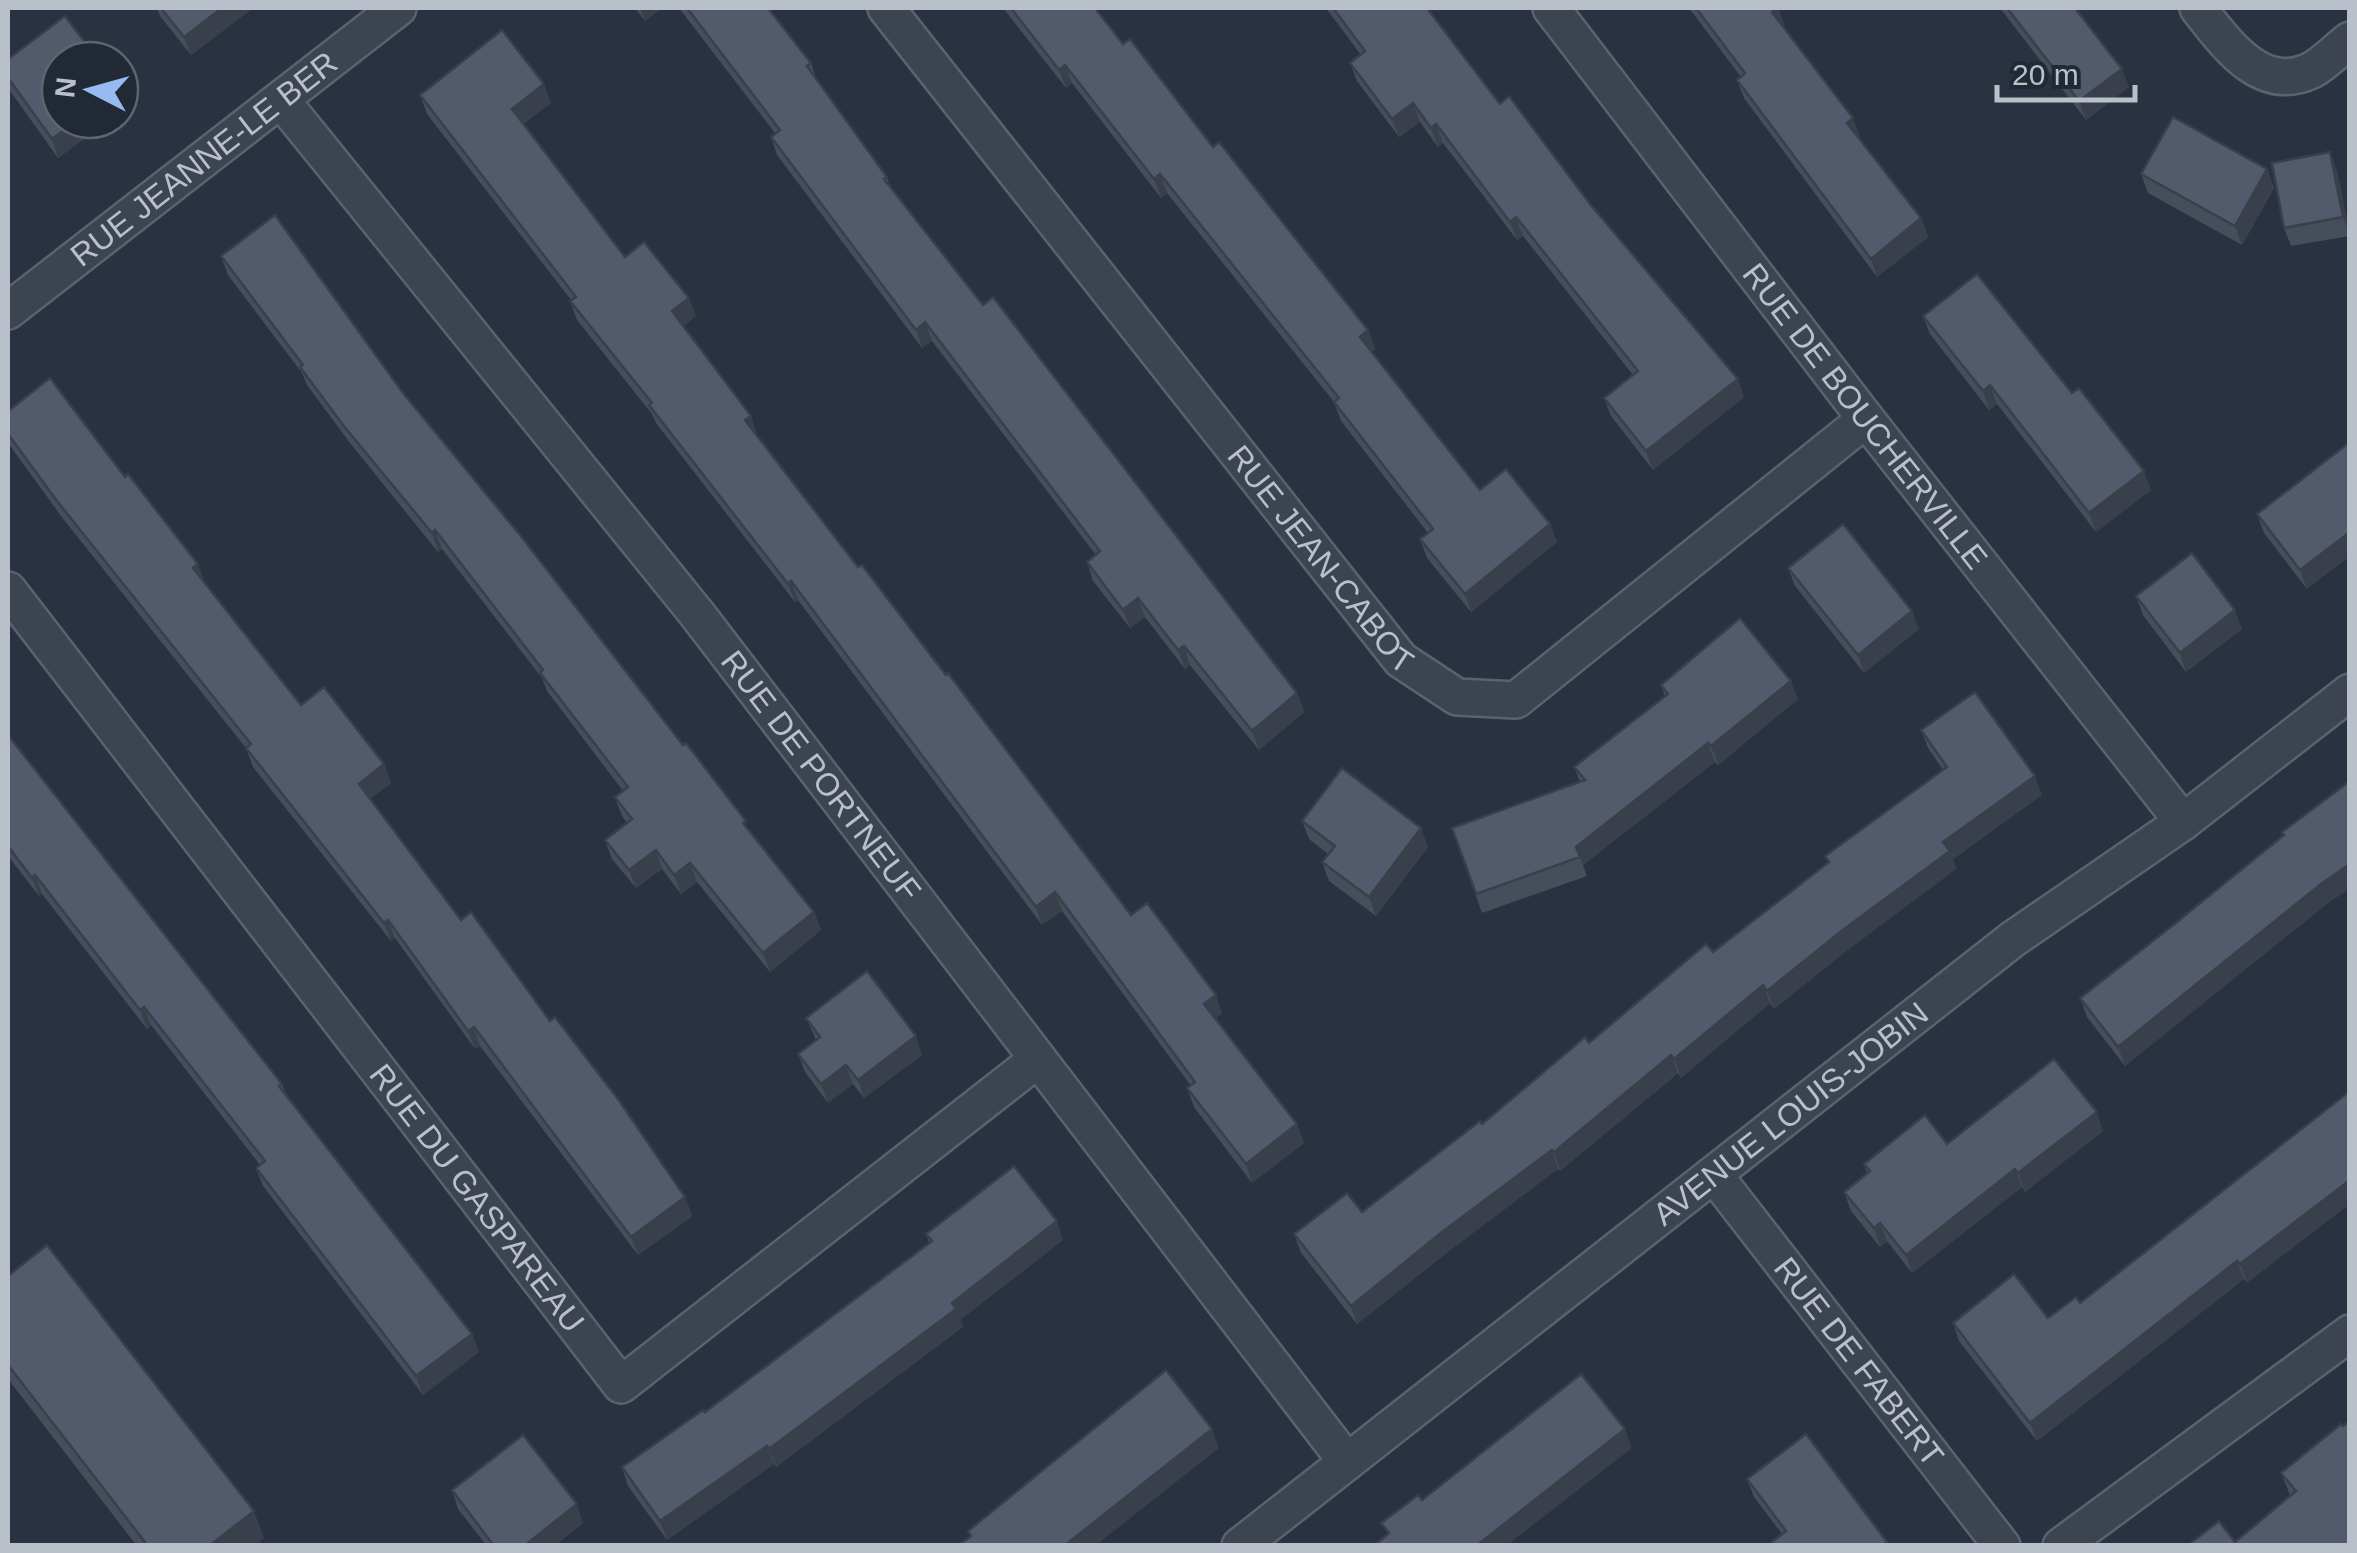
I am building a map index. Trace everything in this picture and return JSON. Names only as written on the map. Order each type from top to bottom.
[{"type":"street","name":"RUE JEANNE-LE BER","points":[[8,311],[398,8]]},
{"type":"street","name":"RUE JEAN-CABOT","points":[[886,8],[1401,660],[1457,697],[1516,700],[1866,419]]},
{"type":"street","name":"RUE DE BOUCHERVILLE","points":[[1551,8],[1866,419],[2183,822]]},
{"type":"street","points":[[2198,8],[2230,49],[2254,69],[2282,77],[2312,70],[2350,40]]},
{"type":"street","name":"RUE DE PORTNEUF","points":[[281,100],[697,614],[1348,1462]]},
{"type":"street","name":"RUE DU GASPAREAU","points":[[8,590],[621,1385],[1038,1059]]},
{"type":"street","name":"AVENUE LOUIS-JOBIN","points":[[1240,1546],[2013,939],[2183,822],[2350,692]]},
{"type":"street","name":"RUE DE FABERT","points":[[1715,1176],[2002,1546]]},
{"type":"street","points":[[2061,1546],[2350,1333]]},
{"type":"building","points":[[161,8],[222,8],[184,37]]},
{"type":"building","points":[[687,8],[768,8],[811,63],[807,66],[887,177],[884,179],[983,305],[993,297],[1297,693],[1252,731],[1184,646],[1178,650],[1138,598],[1123,610],[1087,562],[1100,551],[925,322],[916,330],[771,137],[780,130]]},
{"type":"building","points":[[1011,8],[1095,8],[1123,44],[1130,39],[1213,147],[1219,142],[1368,330],[1360,337],[1480,490],[1506,469],[1550,524],[1465,594],[1420,539],[1433,529],[1334,402],[1339,398],[1160,174],[1154,179],[1065,65],[1059,70]]},
{"type":"building","points":[[1333,8],[1427,8],[1500,104],[1509,96],[1590,204],[1738,379],[1646,451],[1604,398],[1638,371],[1516,217],[1510,222],[1436,124],[1431,128],[1413,103],[1392,119],[1350,63],[1365,51]]},
{"type":"building","points":[[1696,8],[1778,8],[1772,12],[1853,118],[1847,123],[1921,218],[1871,259],[1737,80],[1745,73]]},
{"type":"building","points":[[2007,8],[2075,8],[2122,69],[2079,101]]},
{"type":"building","points":[[65,16],[83,40],[40,40],[40,122],[8,78],[8,59]]},
{"type":"building","points":[[502,30],[544,84],[512,109],[625,257],[644,242],[689,298],[672,311],[751,416],[745,420],[858,567],[862,565],[948,673],[1131,915],[1147,903],[1216,995],[1204,1004],[1297,1124],[1246,1164],[1187,1088],[1195,1082],[1055,892],[1036,907],[791,581],[788,584],[570,301],[576,297],[420,95]]},
{"type":"building","points":[[2173,117],[2267,169],[2235,226],[2141,174]]},
{"type":"building","points":[[2330,152],[2343,217],[2284,228],[2272,163]]},
{"type":"building","points":[[275,215],[403,393],[520,535],[683,745],[686,743],[814,912],[763,953],[690,863],[674,875],[656,850],[629,870],[605,840],[632,819],[615,797],[628,787],[435,530],[432,533],[343,425],[221,256]]},
{"type":"building","points":[[1977,274],[2072,393],[2079,388],[2144,471],[2089,513],[1990,385],[1983,391],[1923,316]]},
{"type":"building","points":[[50,378],[198,564],[193,568],[301,705],[324,687],[384,764],[359,784],[461,920],[471,912],[550,1021],[555,1017],[618,1099],[685,1197],[631,1237],[474,1027],[468,1031],[388,920],[384,923],[246,748],[251,744],[8,434],[8,411]]},
{"type":"building","points":[[2350,442],[2350,532],[2300,570],[2257,514]]},
{"type":"building","points":[[1843,524],[1912,611],[1858,655],[1788,568]]},
{"type":"building","points":[[2192,553],[2235,610],[2180,653],[2136,596]]},
{"type":"building","points":[[1740,618],[1791,681],[1576,847],[1580,857],[1476,894],[1452,828],[1585,780],[1574,767],[1668,694],[1661,685]]},
{"type":"building","points":[[1975,692],[2035,776],[1943,842],[1950,851],[1767,991],[1763,985],[1674,1059],[1671,1055],[1554,1152],[1442,1232],[1351,1306],[1294,1234],[1347,1193],[1362,1212],[1480,1121],[1482,1124],[1585,1037],[1589,1043],[1706,944],[1713,952],[1829,862],[1825,856],[1947,767],[1921,730]]},
{"type":"building","points":[[8,735],[472,1334],[416,1376],[256,1168],[265,1161],[144,1007],[140,1010],[8,846]]},
{"type":"building","points":[[1342,768],[1421,828],[1369,897],[1322,862],[1335,846],[1302,821]]},
{"type":"building","points":[[2350,781],[2350,864],[2118,1047],[2080,998]]},
{"type":"building","points":[[867,971],[916,1036],[858,1080],[846,1065],[821,1084],[798,1054],[820,1037],[806,1018]]},
{"type":"building","points":[[2054,1059],[2097,1112],[2018,1173],[2015,1169],[1906,1255],[1880,1223],[1874,1228],[1844,1192],[1870,1171],[1864,1164],[1925,1115],[1947,1144]]},
{"type":"building","points":[[2350,1091],[2350,1180],[2240,1264],[2237,1261],[2030,1423],[1953,1323],[2014,1274],[2048,1318],[2076,1297],[2080,1303]]},
{"type":"building","points":[[1014,1166],[1057,1221],[952,1303],[956,1309],[769,1449],[767,1446],[660,1521],[622,1467],[705,1412],[932,1241],[926,1234]]},
{"type":"building","points":[[47,1245],[254,1511],[209,1546],[148,1546],[8,1365],[8,1276]]},
{"type":"building","points":[[1166,1370],[1212,1429],[1064,1546],[958,1546],[971,1536],[968,1531]]},
{"type":"building","points":[[1581,1374],[1625,1429],[1476,1546],[1374,1546],[1389,1533],[1381,1523],[1418,1495],[1422,1500]]},
{"type":"building","points":[[2350,1421],[2350,1542],[2345,1546],[2187,1546],[2219,1521],[2235,1542],[2296,1491],[2281,1473],[2341,1424]]},
{"type":"building","points":[[1806,1434],[1887,1542],[1882,1546],[1767,1546],[1786,1531],[1747,1479]]},
{"type":"building","points":[[523,1435],[577,1504],[524,1546],[494,1546],[452,1490]]}]
